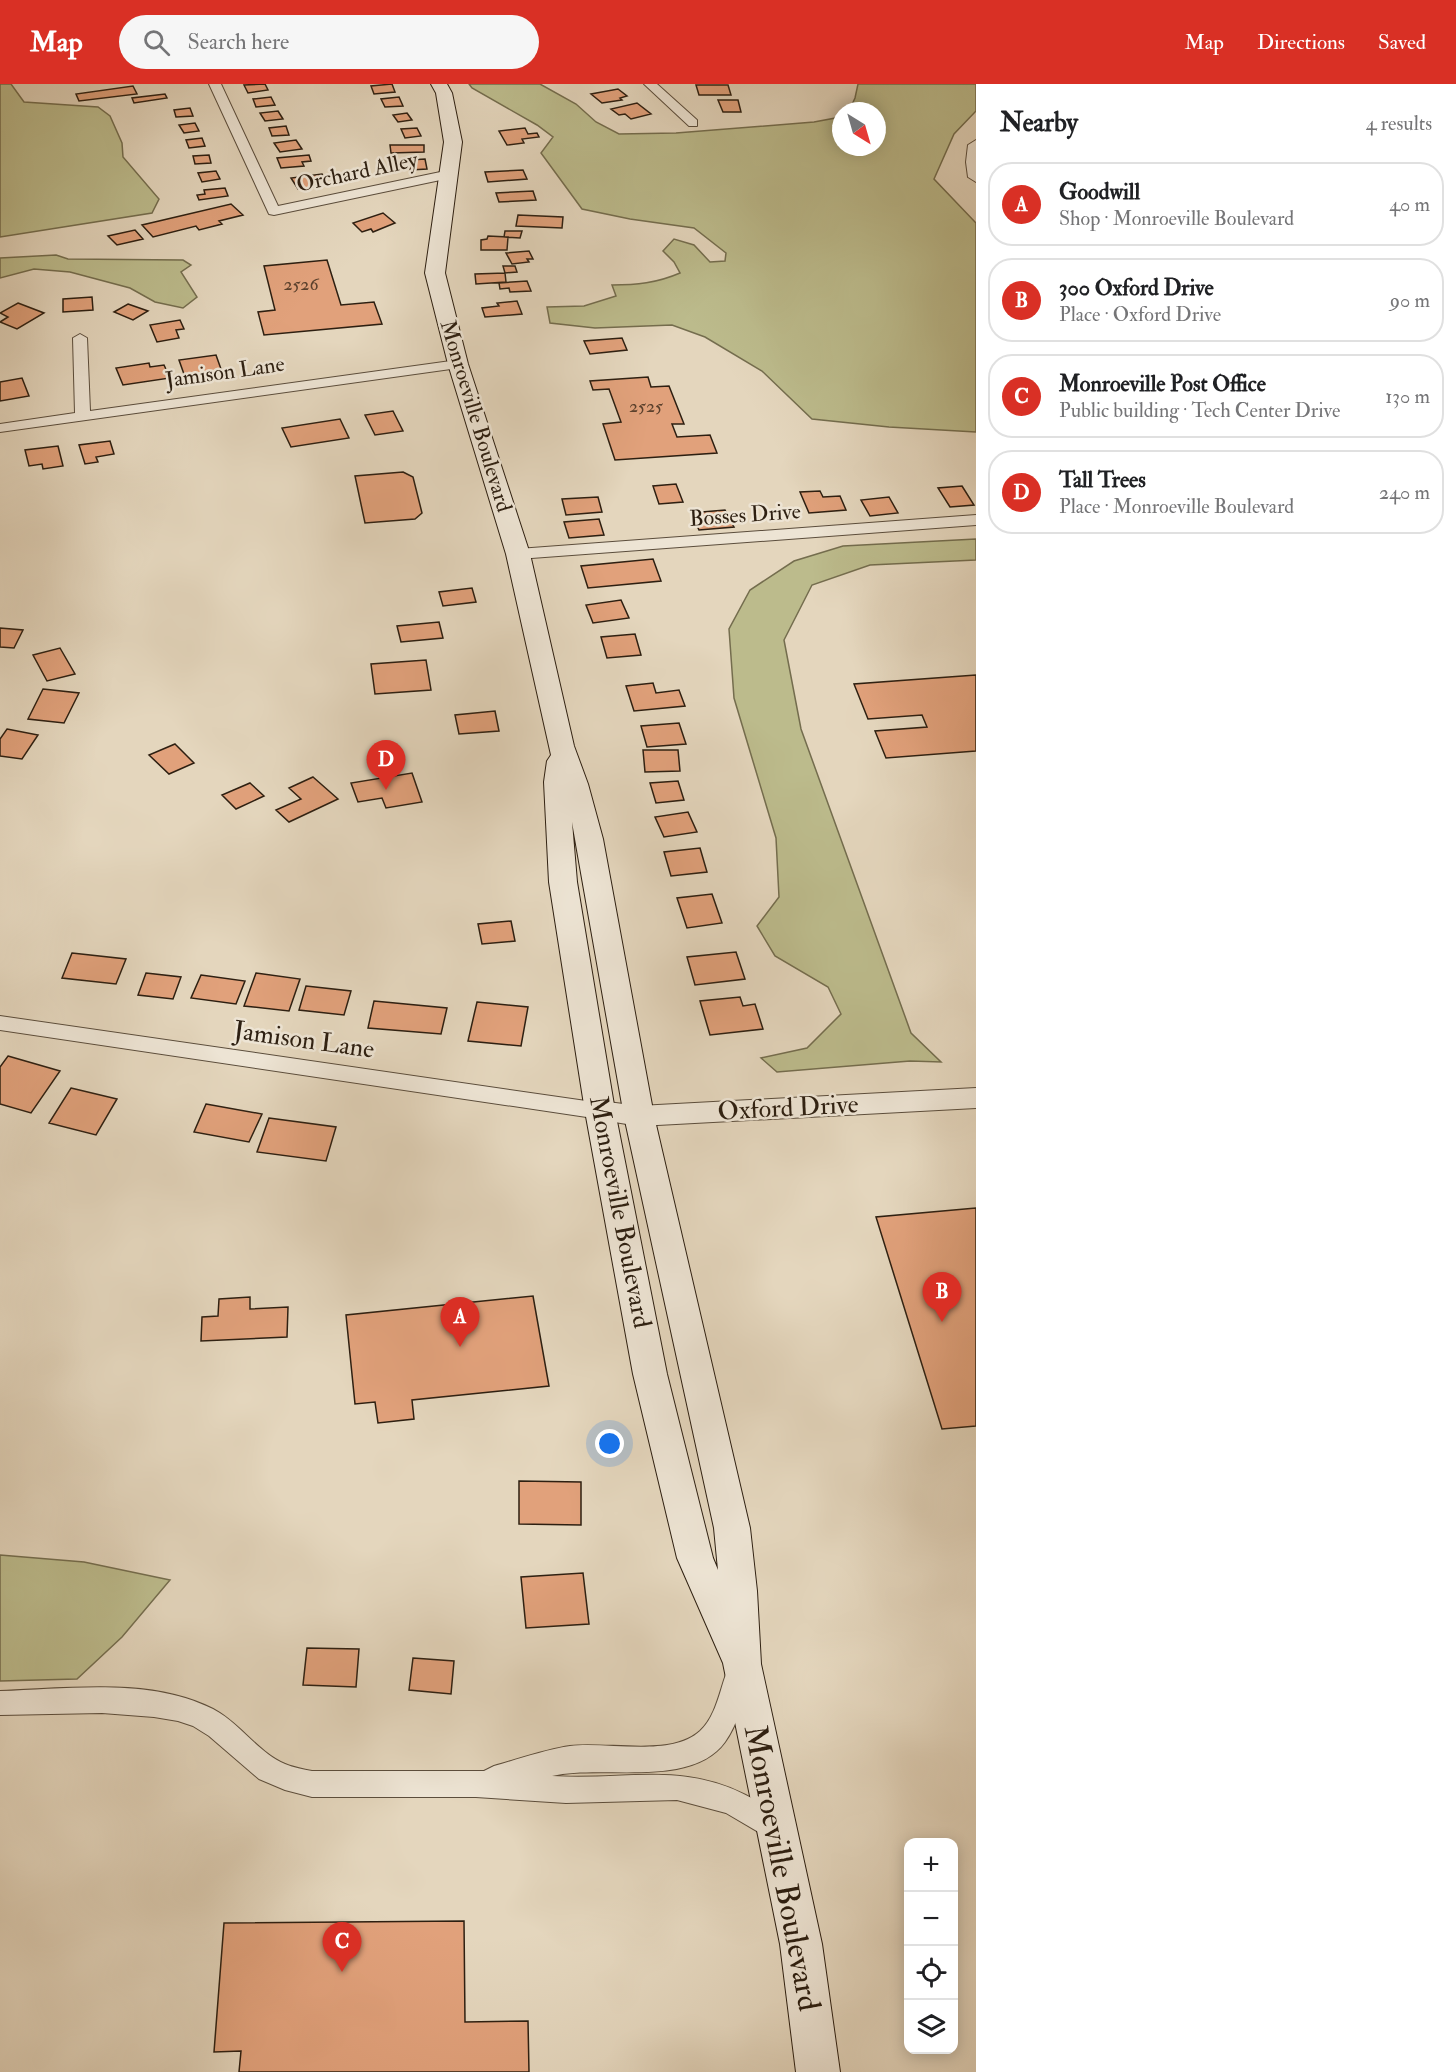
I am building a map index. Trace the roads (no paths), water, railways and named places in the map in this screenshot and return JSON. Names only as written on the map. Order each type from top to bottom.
[{"type":"main road","name":"Monroeville Boulevard","points":[[439,84],[444,93],[453,142],[435,273],[458,364],[518,554],[561,746],[575,784],[590,839],[639,1116],[732,1528],[739,1592],[742,1665],[801,1944],[818,2072]]},
{"type":"main road","name":"Monroeville Boulevard","points":[[561,746],[557,782],[563,882],[600,1111],[651,1374],[695,1558],[742,1665]]},
{"type":"street","name":"Orchard Alley","points":[[215,84],[274,211],[450,174]]},
{"type":"street","points":[[650,84],[693,123]]},
{"type":"street","points":[[976,145],[974,162],[976,177]]},
{"type":"street","points":[[80,338],[83,416]]},
{"type":"street","name":"Jamison Lane","points":[[0,428],[458,364]]},
{"type":"street","name":"Bosses Drive","points":[[518,554],[976,520]]},
{"type":"street","name":"Jamison Lane","points":[[0,1023],[600,1111]]},
{"type":"street","name":"Oxford Drive","points":[[600,1111],[639,1116],[976,1098]]},
{"type":"street","points":[[476,1784],[572,1758],[667,1756],[688,1752],[708,1741],[722,1720],[742,1665]]},
{"type":"street","points":[[0,1703],[112,1702],[161,1705],[202,1717],[219,1728],[268,1769],[291,1780],[312,1784],[476,1784],[566,1790],[676,1787],[708,1793],[734,1802],[778,1829]]},
{"type":"place","name":"Tall Trees","points":[[386,790]]},
{"type":"place","name":"300 Oxford Drive","points":[[942,1322]]},
{"type":"place","name":"Goodwill","points":[[460,1347]]},
{"type":"place","name":"Monroeville Post Office","points":[[342,1972]]}]
